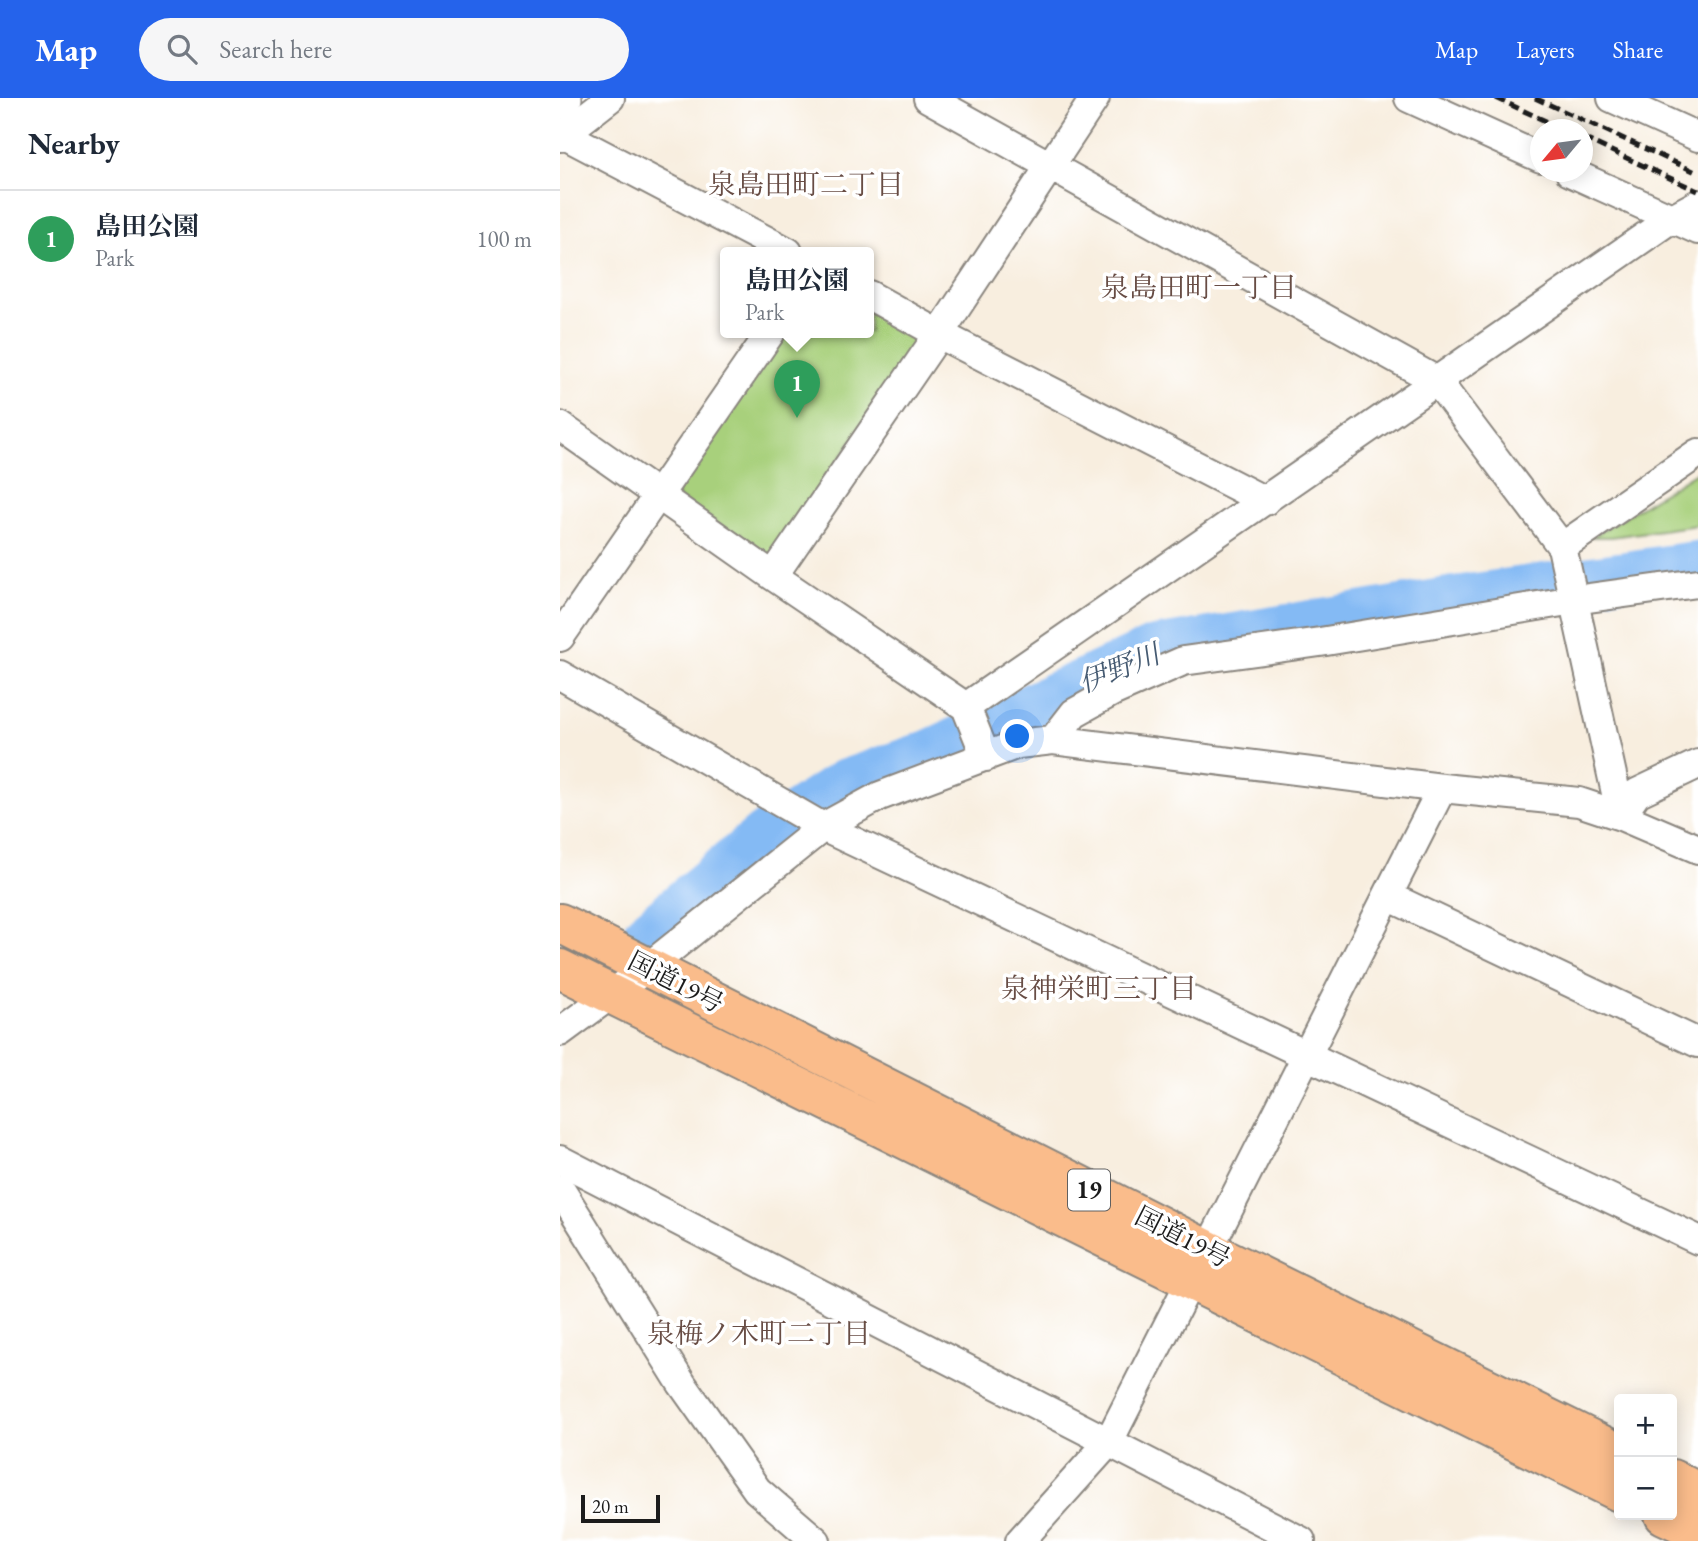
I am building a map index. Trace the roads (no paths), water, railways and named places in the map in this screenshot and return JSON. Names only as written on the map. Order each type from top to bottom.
[{"type":"highway","name":"国道19号","points":[[560,923],[1614,1489]]},
{"type":"highway","name":"国道19号","points":[[560,969],[611,995],[1200,1265],[1614,1451]]},
{"type":"highway","points":[[1677,1482],[1698,1492]]},
{"type":"highway","points":[[1675,1520],[1698,1531]]},
{"type":"street","points":[[561,124],[564,98]]},
{"type":"street","points":[[561,124],[610,98]]},
{"type":"street","points":[[928,98],[1437,381],[1562,547],[1621,816]]},
{"type":"street","points":[[773,576],[1096,98]]},
{"type":"street","points":[[1409,98],[1530,153]]},
{"type":"street","points":[[1612,98],[1698,137]]},
{"type":"street","points":[[561,124],[779,247]]},
{"type":"street","points":[[1592,182],[1698,230]]},
{"type":"street","points":[[965,706],[1265,502],[1672,218],[1698,204]]},
{"type":"street","points":[[874,298],[1265,502]]},
{"type":"street","points":[[560,637],[767,338]]},
{"type":"street","points":[[560,426],[657,496],[965,706],[986,757]]},
{"type":"street","points":[[1562,547],[1698,453]]},
{"type":"street","points":[[1053,740],[1074,713],[1112,692],[1183,661],[1698,583]]},
{"type":"street","points":[[560,675],[823,827],[1698,1240]]},
{"type":"street","points":[[560,1032],[647,968],[823,827],[880,796],[1018,744],[1053,740],[1442,788],[1579,802],[1621,816],[1698,849]]},
{"type":"street","points":[[1621,816],[1637,793],[1698,764]]},
{"type":"street","points":[[1020,1541],[1108,1443],[1442,788]]},
{"type":"street","points":[[1388,897],[1698,1043]]},
{"type":"street","points":[[560,1160],[1301,1541]]},
{"type":"street","points":[[560,1189],[682,1384],[757,1490],[816,1541]]},
{"type":"waterway","name":"伊野川","points":[[646,934],[763,836],[844,783],[925,755],[1153,650],[1452,600],[1698,564]]},
{"type":"railway","points":[[1496,98],[1541,119]]},
{"type":"railway","points":[[1535,98],[1698,173]]},
{"type":"railway","points":[[1593,143],[1698,191]]},
{"type":"place","name":"島田公園","points":[[797,418]]},
{"type":"district","name":"泉島田町二丁目","points":[[806,184]]},
{"type":"district","name":"泉島田町一丁目","points":[[1199,287]]},
{"type":"district","name":"泉神栄町三丁目","points":[[1099,988]]},
{"type":"district","name":"泉梅ノ木町二丁目","points":[[759,1333]]}]
